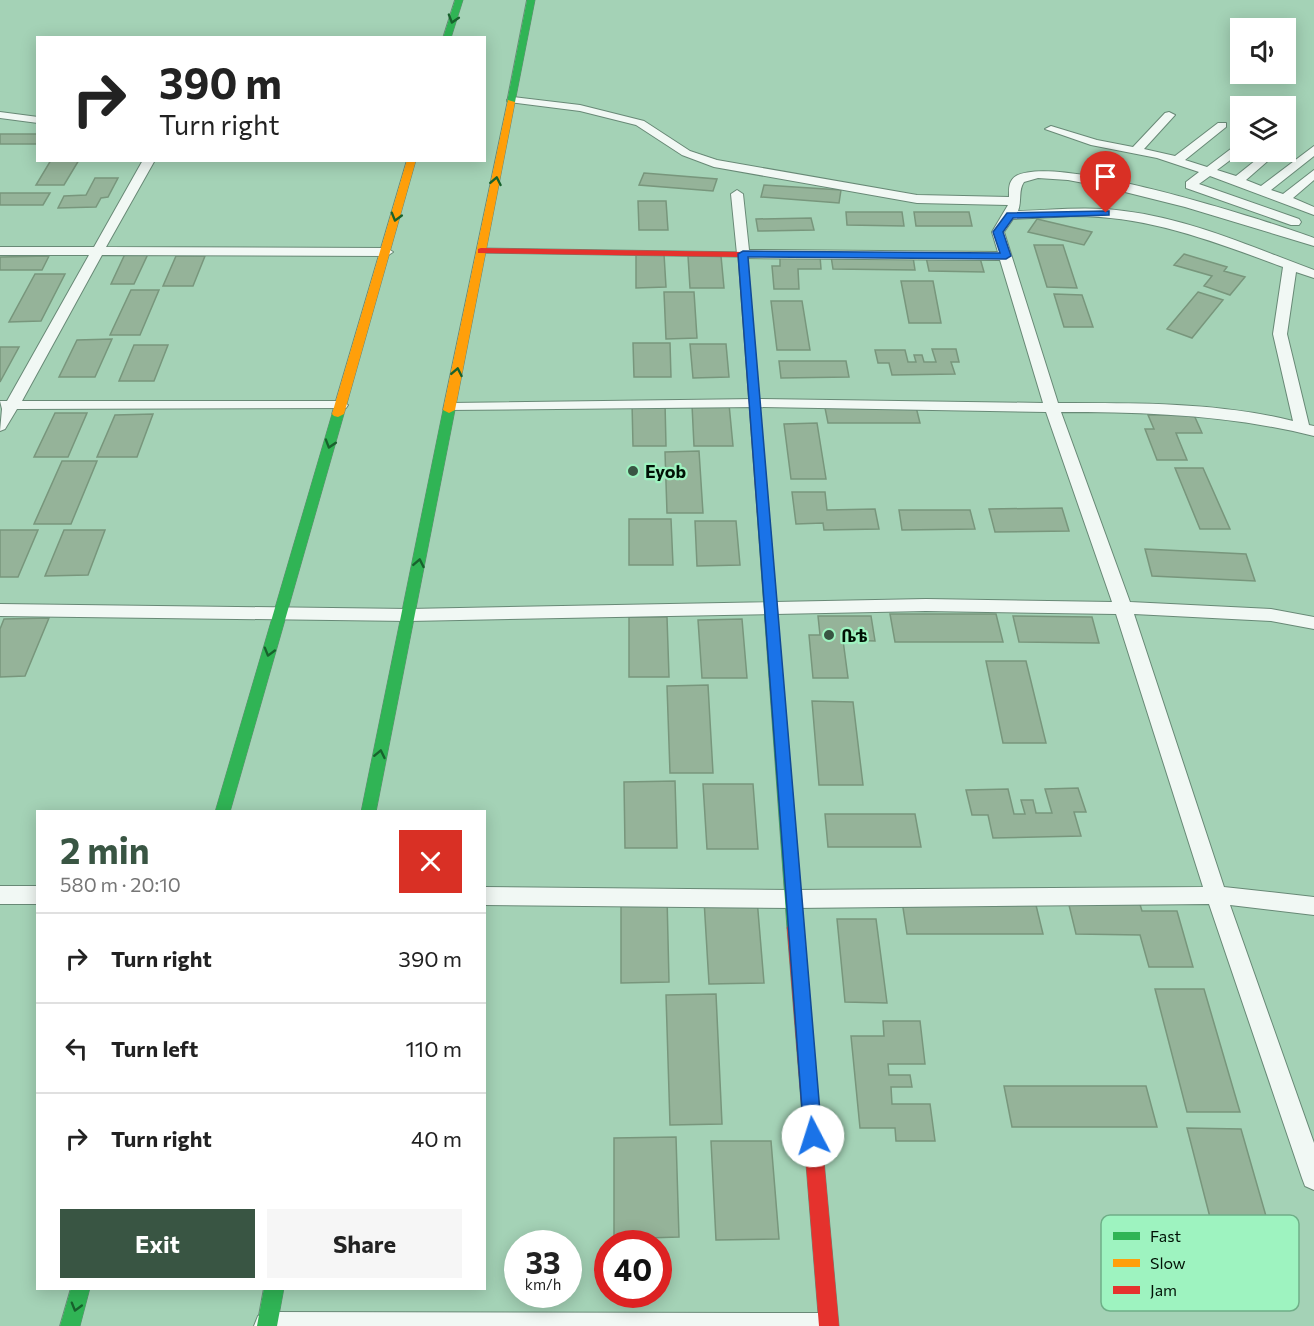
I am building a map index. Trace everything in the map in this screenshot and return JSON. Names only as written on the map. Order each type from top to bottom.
[{"type":"main road","points":[[448,36],[459,0]]},
{"type":"main road","points":[[368,810],[513,100],[531,0]]},
{"type":"main road","points":[[223,810],[411,162]]},
{"type":"main road","points":[[481,252],[743,254],[793,899],[830,1326]]},
{"type":"main road","points":[[70,1326],[80,1290]]},
{"type":"main road","points":[[267,1325],[274,1290]]},
{"type":"street","points":[[513,100],[580,108],[640,123],[686,153],[714,163],[917,199],[1015,201]]},
{"type":"street","points":[[0,115],[36,120]]},
{"type":"street","points":[[1135,151],[1169,115]]},
{"type":"street","points":[[1176,161],[1222,125]]},
{"type":"street","points":[[1051,129],[1095,143],[1176,161],[1238,181],[1312,211]]},
{"type":"street","points":[[1262,190],[1314,150]]},
{"type":"street","points":[[1230,155],[1190,185],[1295,222]]},
{"type":"street","points":[[0,426],[6,405],[98,251],[148,162]]},
{"type":"street","points":[[1238,181],[1260,162]]},
{"type":"street","points":[[1314,242],[1284,231],[1074,176],[1044,174],[1030,175],[1020,179],[1015,185],[1015,201],[1011,215],[998,232],[1052,408],[1123,608],[1216,895],[1314,1178]]},
{"type":"street","points":[[1284,200],[1314,174]]},
{"type":"street","points":[[737,194],[743,254],[1006,256]]},
{"type":"street","points":[[1284,231],[1312,211]]},
{"type":"street","points":[[1011,215],[1106,213],[1139,217],[1189,230],[1314,274]]},
{"type":"street","points":[[0,251],[387,252]]},
{"type":"street","points":[[451,407],[756,403],[1052,408],[1155,407],[1232,415],[1308,429],[1280,334],[1290,266]]},
{"type":"street","points":[[6,405],[342,405]]},
{"type":"street","points":[[0,610],[408,615],[926,605],[1123,608],[1271,615],[1314,623]]},
{"type":"street","points":[[0,895],[36,895]]},
{"type":"street","points":[[486,896],[793,899],[1216,895],[1314,906]]},
{"type":"street","points":[[267,1325],[818,1326]]},
{"type":"building","points":[[0,134],[36,134],[36,144],[0,144]]},
{"type":"building","points":[[50,162],[78,162],[64,185],[36,185]]},
{"type":"building","points":[[644,173],[717,179],[713,191],[639,185]]},
{"type":"building","points":[[95,178],[118,178],[108,197],[101,198],[96,207],[58,208],[64,196],[86,195]]},
{"type":"building","points":[[764,185],[841,190],[839,203],[761,197]]},
{"type":"building","points":[[0,193],[50,193],[43,205],[0,205]]},
{"type":"building","points":[[638,201],[666,201],[668,230],[639,230]]},
{"type":"building","points":[[846,212],[902,212],[904,226],[847,225]]},
{"type":"building","points":[[914,212],[969,212],[972,226],[916,226]]},
{"type":"building","points":[[811,218],[814,230],[758,231],[756,219]]},
{"type":"building","points":[[1037,219],[1092,232],[1084,245],[1028,232]]},
{"type":"building","points":[[1034,245],[1063,245],[1077,288],[1047,287]]},
{"type":"building","points":[[125,254],[148,254],[134,284],[111,284]]},
{"type":"building","points":[[664,254],[666,287],[636,288],[636,255]]},
{"type":"building","points":[[1184,254],[1227,267],[1224,271],[1245,277],[1230,295],[1204,286],[1212,276],[1174,265]]},
{"type":"building","points":[[780,255],[820,256],[821,269],[798,269],[799,289],[774,289],[772,266],[780,266]]},
{"type":"building","points":[[49,256],[42,270],[0,270],[0,257]]},
{"type":"building","points":[[176,256],[205,256],[193,286],[163,286]]},
{"type":"building","points":[[688,256],[721,256],[724,288],[690,288]]},
{"type":"building","points":[[831,256],[913,257],[915,270],[833,269]]},
{"type":"building","points":[[926,257],[980,258],[984,272],[929,271]]},
{"type":"building","points":[[35,274],[65,274],[41,321],[9,322]]},
{"type":"building","points":[[901,281],[933,281],[941,323],[909,323]]},
{"type":"building","points":[[131,290],[159,290],[140,335],[110,335]]},
{"type":"building","points":[[664,292],[694,292],[697,338],[666,339]]},
{"type":"building","points":[[1198,292],[1223,300],[1192,338],[1167,329]]},
{"type":"building","points":[[1054,294],[1082,295],[1093,327],[1064,327]]},
{"type":"building","points":[[771,301],[802,301],[810,350],[777,350]]},
{"type":"building","points":[[112,339],[95,377],[59,377],[77,340]]},
{"type":"building","points":[[633,343],[670,343],[671,377],[634,377]]},
{"type":"building","points":[[690,344],[726,344],[729,377],[693,378]]},
{"type":"building","points":[[134,345],[168,345],[154,381],[119,381]]},
{"type":"building","points":[[0,347],[19,347],[0,382]]},
{"type":"building","points":[[932,349],[956,349],[959,362],[951,362],[955,374],[892,375],[889,363],[878,363],[875,350],[905,350],[908,362],[916,362],[914,355],[922,355],[924,362],[936,362]]},
{"type":"building","points":[[779,361],[846,361],[849,377],[781,378]]},
{"type":"building","points":[[632,403],[665,403],[666,446],[633,446]]},
{"type":"building","points":[[729,404],[733,446],[694,446],[692,405]]},
{"type":"building","points":[[916,407],[920,423],[828,423],[825,408]]},
{"type":"building","points":[[55,413],[87,413],[68,457],[34,457]]},
{"type":"building","points":[[153,414],[137,457],[97,457],[115,415]]},
{"type":"building","points":[[1148,415],[1194,415],[1202,433],[1176,433],[1187,460],[1157,460],[1145,429],[1154,429]]},
{"type":"building","points":[[817,423],[826,479],[791,479],[784,424]]},
{"type":"building","points":[[699,451],[703,513],[667,513],[665,452]]},
{"type":"building","points":[[62,461],[97,461],[71,524],[34,524]]},
{"type":"building","points":[[1175,468],[1203,468],[1230,529],[1200,529]]},
{"type":"building","points":[[792,492],[825,492],[827,510],[875,509],[879,529],[824,530],[823,523],[796,524]]},
{"type":"building","points":[[1062,508],[1069,531],[995,532],[989,509]]},
{"type":"building","points":[[899,510],[970,510],[975,529],[902,530]]},
{"type":"building","points":[[629,519],[671,519],[673,565],[629,565]]},
{"type":"building","points":[[695,521],[736,521],[740,565],[697,566]]},
{"type":"building","points":[[0,530],[38,530],[18,577],[0,577]]},
{"type":"building","points":[[64,530],[105,530],[88,575],[45,576]]},
{"type":"building","points":[[1145,549],[1246,554],[1255,581],[1152,576]]},
{"type":"building","points":[[890,614],[996,614],[1003,642],[895,642]]},
{"type":"building","points":[[818,616],[871,616],[875,641],[843,640],[848,678],[813,678],[809,635],[820,635]]},
{"type":"building","points":[[1013,616],[1092,617],[1099,643],[1019,642]]},
{"type":"building","points":[[629,617],[667,617],[669,677],[629,677]]},
{"type":"building","points":[[49,618],[25,676],[0,677],[0,629],[4,619]]},
{"type":"building","points":[[742,619],[747,678],[702,678],[698,620]]},
{"type":"building","points":[[986,661],[1026,661],[1046,743],[1003,743]]},
{"type":"building","points":[[708,685],[713,773],[670,773],[667,686]]},
{"type":"building","points":[[812,701],[853,702],[863,785],[819,785]]},
{"type":"building","points":[[675,781],[677,848],[625,848],[624,782]]},
{"type":"building","points":[[703,784],[753,784],[758,849],[707,849]]},
{"type":"building","points":[[1078,788],[1086,812],[1074,812],[1081,836],[993,838],[988,815],[972,815],[966,790],[1008,789],[1014,814],[1025,814],[1021,800],[1033,800],[1036,813],[1052,813],[1045,789]]},
{"type":"building","points":[[825,814],[915,814],[921,847],[828,847]]},
{"type":"building","points":[[621,896],[667,896],[669,982],[621,983]]},
{"type":"building","points":[[757,899],[764,983],[709,984],[704,900]]},
{"type":"building","points":[[902,901],[1035,901],[1043,934],[907,934]]},
{"type":"building","points":[[1068,901],[1139,901],[1142,911],[1177,911],[1193,967],[1149,967],[1140,935],[1076,934]]},
{"type":"building","points":[[837,919],[876,919],[887,1003],[845,1002]]},
{"type":"building","points":[[1155,989],[1204,989],[1240,1112],[1187,1112]]},
{"type":"building","points":[[716,994],[722,1124],[670,1125],[666,995]]},
{"type":"building","points":[[883,1021],[920,1021],[925,1064],[888,1064],[889,1075],[910,1075],[912,1087],[891,1087],[892,1104],[930,1104],[935,1141],[896,1141],[895,1128],[860,1128],[851,1036],[884,1036]]},
{"type":"building","points":[[1004,1086],[1146,1086],[1157,1127],[1012,1127]]},
{"type":"building","points":[[1187,1128],[1241,1129],[1266,1215],[1209,1215]]},
{"type":"building","points":[[676,1137],[679,1237],[672,1237],[672,1230],[614,1230],[614,1138]]},
{"type":"building","points":[[711,1141],[771,1141],[779,1239],[716,1240]]},
{"type":"traffic: fast","points":[[448,36],[459,0]]},
{"type":"traffic: fast","points":[[511,102],[531,0]]},
{"type":"traffic: fast","points":[[368,810],[449,410]]},
{"type":"traffic: fast","points":[[223,810],[338,414]]},
{"type":"traffic: fast","points":[[763,512],[795,928]]},
{"type":"traffic: fast","points":[[70,1326],[80,1290]]},
{"type":"traffic: fast","points":[[267,1326],[274,1290]]},
{"type":"traffic: slow","points":[[449,410],[511,102]]},
{"type":"traffic: slow","points":[[338,414],[411,162]]},
{"type":"traffic: jam","points":[[481,251],[743,254],[763,512]]},
{"type":"traffic: jam","points":[[795,928],[829,1326]]},
{"type":"place","name":"Eyob","points":[[633,471]]},
{"type":"place","name":"ቤቴ","points":[[829,635]]},
{"type":"route","points":[[813,1136],[743,254],[1006,256],[998,232],[1000,226],[1011,215],[1106,213]]}]
